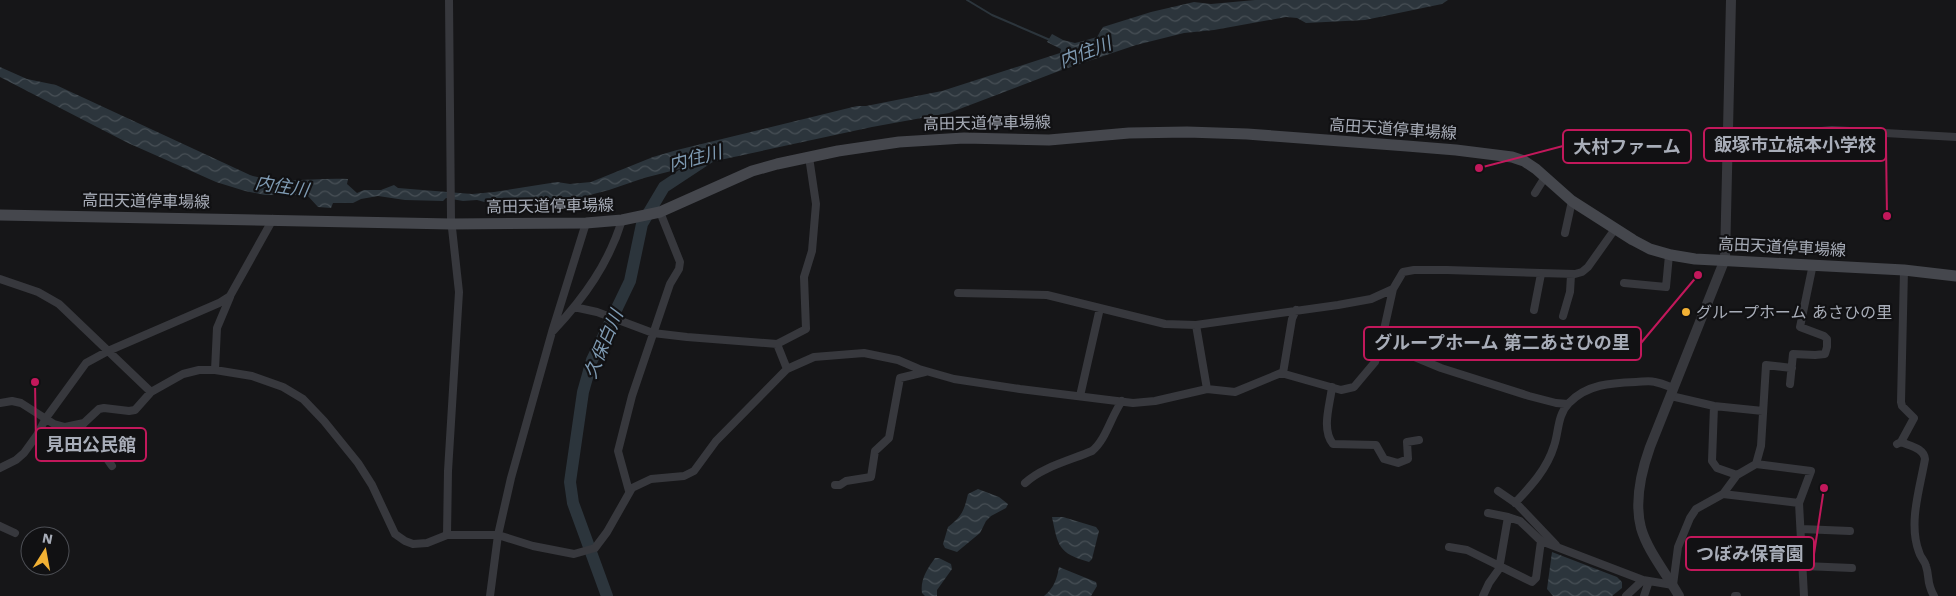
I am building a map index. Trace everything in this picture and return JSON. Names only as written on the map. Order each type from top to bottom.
[{"type":"main road","name":"高田天道停車場線","points":[[0,214],[272,220],[586,223],[622,220],[660,212],[752,171],[809,157],[869,146],[934,139],[1049,140],[1129,133],[1187,132],[1247,134],[1493,154],[1524,161],[1536,168],[1572,201],[1615,229],[1650,249],[1669,255],[1696,259],[1725,259],[1904,270],[1956,276]]},
{"type":"street","points":[[447,535],[448,471],[459,292],[451,221],[449,0]]},
{"type":"street","points":[[1678,596],[1652,553],[1641,528],[1638,510],[1641,472],[1725,259],[1731,0]]},
{"type":"street","points":[[1729,131],[1779,135],[1832,130],[1956,137]]},
{"type":"street","points":[[574,306],[597,312],[653,334],[777,344],[806,329],[804,277],[812,251],[816,204],[809,157]]},
{"type":"street","points":[[1535,192],[1545,177]]},
{"type":"street","points":[[1565,233],[1572,201]]},
{"type":"street","points":[[629,490],[618,451],[632,396],[670,284],[679,269],[680,262],[660,212]]},
{"type":"street","points":[[215,370],[217,328],[230,296],[272,220]]},
{"type":"street","points":[[552,332],[596,279],[616,240],[622,220]]},
{"type":"street","points":[[490,596],[498,535],[511,478],[552,332],[586,223]]},
{"type":"street","points":[[0,403],[12,401],[21,403],[54,424],[65,427],[84,423],[99,409],[135,410],[151,392],[183,374],[199,370],[215,370],[252,376],[303,399],[324,421],[358,463],[372,485],[395,534],[405,541],[413,544],[427,543],[447,535],[498,535],[561,553],[574,554],[595,548],[607,532],[629,490],[651,479],[684,476],[694,471],[716,441],[787,369],[814,357],[864,354],[898,360],[954,379],[1133,403],[1155,401],[1207,389],[1235,392],[1283,373],[1341,390],[1354,387],[1371,369],[1381,343],[1394,289],[1403,272],[1414,270],[1572,275],[1582,272],[1588,267],[1615,229]]},
{"type":"street","points":[[1624,283],[1666,287],[1669,255]]},
{"type":"street","points":[[1790,384],[1793,354],[1825,354],[1827,347],[1827,339],[1824,336],[1800,327],[1813,264]]},
{"type":"street","points":[[1904,270],[1901,402],[1902,406],[1914,418],[1899,443],[1920,450],[1924,454],[1925,459],[1915,516],[1915,537],[1919,552],[1926,566],[1927,580],[1934,596]]},
{"type":"street","points":[[1534,310],[1542,274]]},
{"type":"street","points":[[1562,316],[1570,292],[1572,275]]},
{"type":"street","points":[[0,279],[38,292],[59,304],[151,392]]},
{"type":"street","points":[[958,293],[1047,295],[1165,324],[1196,325],[1371,299],[1394,289]]},
{"type":"street","points":[[0,468],[16,460],[24,453],[46,418],[86,363],[108,351],[219,303],[230,296]]},
{"type":"street","points":[[1080,396],[1100,308]]},
{"type":"street","points":[[1283,373],[1292,319],[1296,310]]},
{"type":"street","points":[[1196,325],[1207,389]]},
{"type":"street","points":[[1381,343],[1440,368],[1529,396],[1568,404]]},
{"type":"street","points":[[777,344],[787,369]]},
{"type":"street","points":[[1756,464],[1761,446],[1766,365],[1792,368]]},
{"type":"street","points":[[835,485],[840,485],[846,481],[871,477],[876,452],[889,438],[891,433],[900,378],[927,371]]},
{"type":"street","points":[[1515,503],[1545,468],[1554,447],[1560,419],[1568,404],[1597,385],[1615,382],[1654,381],[1672,392],[1714,406],[1763,411]]},
{"type":"street","points":[[1332,387],[1327,416],[1329,439],[1333,444],[1376,445],[1384,459],[1398,463],[1408,459],[1408,442],[1420,440]]},
{"type":"street","points":[[1026,484],[1032,477],[1092,451],[1097,447],[1114,412],[1122,401]]},
{"type":"street","points":[[1714,406],[1712,461],[1717,468],[1737,475]]},
{"type":"street","points":[[77,425],[90,434],[112,466]]},
{"type":"street","points":[[1673,585],[1678,547],[1690,518],[1696,509],[1723,494],[1737,475],[1756,464],[1811,471],[1799,503],[1804,596]]},
{"type":"street","points":[[1498,491],[1515,503],[1556,545]]},
{"type":"street","points":[[1723,494],[1799,503]]},
{"type":"street","points":[[1488,513],[1520,521],[1541,541],[1556,545],[1646,581],[1673,585]]},
{"type":"street","points":[[1483,596],[1500,567],[1508,517]]},
{"type":"street","points":[[0,526],[15,533]]},
{"type":"street","points":[[1801,529],[1850,531]]},
{"type":"street","points":[[1449,547],[1467,550],[1532,582],[1536,578],[1541,541]]},
{"type":"street","points":[[1733,550],[1852,568]]},
{"type":"street","points":[[1626,596],[1646,581]]},
{"type":"street","points":[[1644,596],[1646,581]]},
{"type":"water","name":"内住川","points":[[1255,0],[1448,0],[1442,4],[1365,20],[1306,23],[1297,18],[1286,17],[1214,30],[1184,33],[1136,45],[1059,71],[949,113],[872,127],[683,168],[555,204],[545,199],[521,200],[513,201],[503,207],[477,200],[463,201],[446,198],[443,201],[405,200],[378,196],[361,199],[353,203],[333,203],[331,208],[318,207],[307,195],[265,195],[245,191],[216,182],[128,143],[0,77],[0,67],[27,79],[56,85],[250,175],[262,178],[274,180],[348,179],[347,184],[357,193],[364,190],[381,190],[394,185],[398,188],[472,194],[557,182],[570,184],[591,182],[653,157],[677,150],[857,106],[866,106],[942,91],[1060,53],[1061,49],[1047,42],[1052,34],[1063,40],[1075,43],[1097,37],[1103,27],[1151,12],[1194,2],[1211,4]]},
{"type":"water","points":[[978,489],[999,497],[1008,504],[1006,508],[991,516],[980,533],[957,552],[945,548],[943,544],[948,527],[962,513],[968,494]]},
{"type":"water","points":[[1052,517],[1063,517],[1096,527],[1099,531],[1092,559],[1089,562],[1071,555],[1061,547]]},
{"type":"water","points":[[1552,552],[1617,577],[1622,582],[1622,588],[1612,596],[1553,596],[1547,589]]},
{"type":"water","points":[[935,558],[951,564],[952,569],[937,590],[937,596],[925,596],[922,593],[923,579]]},
{"type":"water","points":[[1059,567],[1096,582],[1097,586],[1091,596],[1044,596],[1054,583]]},
{"type":"waterway","points":[[967,0],[992,15],[1050,40]]},
{"type":"waterway","name":"久保白川","points":[[607,596],[573,503],[570,482],[583,392],[592,360],[630,281],[642,224],[664,187],[711,156]]},
{"type":"place","name":"大村ファーム","points":[[1479,168]]},
{"type":"place","name":"飯塚市立椋本小学校","points":[[1887,216]]},
{"type":"place","name":"グループホーム 第二あさひの里","points":[[1698,275]]},
{"type":"place","name":"グループホーム あさひの里","points":[[1686,312]]},
{"type":"place","name":"見田公民館","points":[[35,382]]},
{"type":"place","name":"つぼみ保育園","points":[[1824,488]]}]
